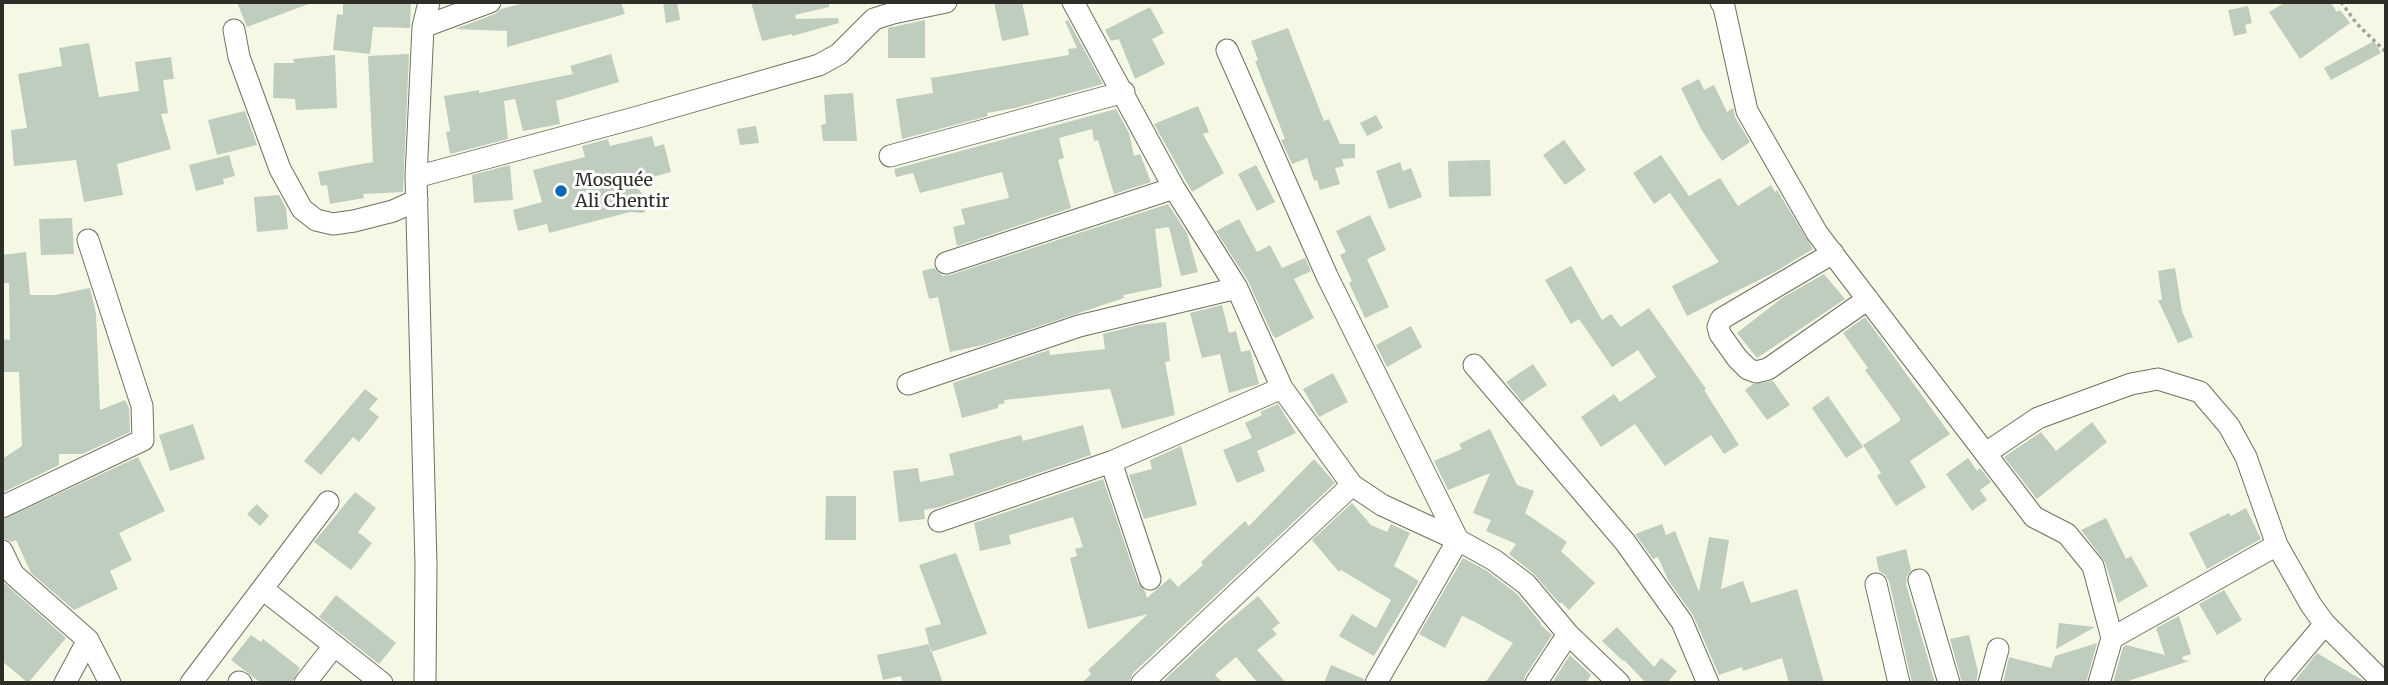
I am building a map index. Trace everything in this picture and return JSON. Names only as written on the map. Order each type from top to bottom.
[{"type":"street","points":[[425,683],[426,565],[416,177],[423,27],[429,2]]},
{"type":"street","points":[[423,27],[490,2]]},
{"type":"street","points":[[416,177],[819,65],[839,54],[874,19],[946,2]]},
{"type":"street","points":[[1073,2],[1174,188],[1237,288],[1282,388],[1352,485],[1382,506],[1458,540],[1494,560],[1526,584],[1568,634],[1619,683]]},
{"type":"street","points":[[1721,2],[1747,111],[1817,233],[2034,517],[2067,534],[2093,566],[2112,638],[2099,683]]},
{"type":"street","points":[[234,30],[239,57],[280,169],[302,209],[316,220],[333,224],[393,211],[416,200]]},
{"type":"street","points":[[1227,50],[1327,276],[1458,540]]},
{"type":"street","points":[[890,156],[1124,92]]},
{"type":"street","points":[[946,263],[1174,188]]},
{"type":"street","points":[[2,507],[144,440],[142,406],[88,240]]},
{"type":"street","points":[[1833,253],[1721,318],[1718,327],[1720,334],[1737,358],[1748,369],[1756,372],[1768,369],[1868,299]]},
{"type":"street","points":[[908,384],[1079,326],[1237,288]]},
{"type":"street","points":[[1474,365],[1625,542],[1682,622],[1708,683]]},
{"type":"street","points":[[1986,453],[2038,418],[2131,384],[2158,379],[2200,392],[2229,426],[2246,457],[2277,545],[2311,606],[2325,624],[2384,683]]},
{"type":"street","points":[[939,520],[1111,462],[1282,388]]},
{"type":"street","points":[[1111,462],[1150,579]]},
{"type":"street","points":[[1142,683],[1352,485]]},
{"type":"street","points":[[191,683],[328,502]]},
{"type":"street","points":[[1376,683],[1458,540]]},
{"type":"street","points":[[2112,638],[2277,545]]},
{"type":"street","points":[[2,551],[13,574],[88,640],[110,683]]},
{"type":"street","points":[[1919,580],[1949,683]]},
{"type":"street","points":[[1876,584],[1899,683]]},
{"type":"street","points":[[264,590],[382,683]]},
{"type":"street","points":[[2275,683],[2325,624]]},
{"type":"street","points":[[1536,683],[1568,634]]},
{"type":"street","points":[[65,683],[88,640]]},
{"type":"street","points":[[305,683],[334,646]]},
{"type":"street","points":[[1989,683],[1998,649]]},
{"type":"path","points":[[2341,2],[2357,24],[2386,52]]},
{"type":"building","points":[[237,2],[311,2],[311,3],[247,27]]},
{"type":"building","points":[[343,2],[411,2],[410,28],[373,27],[370,54],[333,50],[337,14],[343,15]]},
{"type":"building","points":[[528,2],[621,2],[625,14],[507,47],[507,31],[455,29],[495,14],[501,9]]},
{"type":"building","points":[[663,2],[677,2],[680,20],[666,23]]},
{"type":"building","points":[[751,2],[829,2],[829,7],[795,15],[796,19],[838,18],[839,23],[762,41]]},
{"type":"building","points":[[994,2],[1022,2],[1029,35],[1002,41]]},
{"type":"building","points":[[2286,2],[2330,2],[2350,23],[2300,59],[2269,12]]},
{"type":"building","points":[[2248,6],[2252,23],[2245,25],[2247,33],[2234,36],[2228,10]]},
{"type":"building","points":[[1150,7],[1164,33],[1152,39],[1165,64],[1135,79],[1119,39],[1111,41],[1105,30]]},
{"type":"building","points":[[925,20],[925,58],[888,58],[888,28]]},
{"type":"building","points":[[1068,20],[1103,84],[987,113],[988,116],[902,139],[896,99],[933,93],[931,78],[1069,55],[1068,49],[1077,48],[1065,21]]},
{"type":"building","points":[[1288,28],[1324,121],[1329,119],[1340,144],[1355,144],[1355,158],[1342,159],[1344,166],[1335,168],[1340,184],[1320,190],[1317,180],[1314,181],[1307,158],[1292,164],[1281,140],[1285,139],[1255,61],[1258,60],[1251,41]]},
{"type":"building","points":[[2374,41],[2381,53],[2331,80],[2324,68]]},
{"type":"building","points":[[89,43],[99,97],[139,91],[135,62],[171,57],[174,79],[163,80],[168,113],[161,114],[171,149],[117,164],[123,195],[84,202],[76,160],[14,166],[11,130],[27,128],[18,74],[62,66],[59,48]]},
{"type":"building","points":[[409,54],[403,192],[363,194],[364,198],[330,204],[327,185],[321,186],[318,172],[373,162],[368,56]]},
{"type":"building","points":[[611,54],[619,82],[556,101],[560,124],[523,131],[515,99],[504,101],[508,139],[450,154],[446,132],[450,131],[444,96],[479,90],[479,93],[573,74],[570,66]]},
{"type":"building","points":[[335,55],[337,108],[296,110],[295,99],[273,98],[274,63],[294,63],[293,59]]},
{"type":"building","points":[[1699,79],[1704,90],[1714,85],[1727,112],[1733,108],[1735,117],[1750,142],[1722,161],[1701,129],[1681,88]]},
{"type":"building","points":[[853,93],[857,141],[823,141],[821,125],[826,124],[824,95]]},
{"type":"building","points":[[1198,106],[1209,132],[1203,134],[1224,173],[1192,192],[1154,124]]},
{"type":"building","points":[[1116,109],[1129,133],[1134,156],[1140,154],[1151,182],[1114,194],[1098,140],[1094,141],[1092,129],[1059,138],[1064,158],[1058,160],[1071,208],[957,246],[953,227],[965,224],[961,209],[1009,198],[1002,172],[920,193],[913,173],[896,177],[894,169]]},
{"type":"building","points":[[245,111],[257,145],[217,155],[208,120]]},
{"type":"building","points":[[1376,115],[1383,128],[1367,136],[1360,123]]},
{"type":"building","points":[[756,126],[759,143],[740,145],[737,129]]},
{"type":"building","points":[[652,136],[655,147],[664,144],[671,172],[633,182],[648,201],[647,209],[643,213],[630,212],[549,233],[547,224],[518,231],[513,210],[542,202],[533,170],[585,157],[582,146],[608,139],[610,146]]},
{"type":"building","points":[[1564,140],[1586,170],[1565,185],[1543,155]]},
{"type":"building","points":[[229,155],[235,176],[223,179],[224,184],[196,191],[189,165]]},
{"type":"building","points":[[1661,155],[1689,196],[1720,178],[1738,206],[1771,185],[1775,192],[1777,190],[1813,249],[1773,273],[1687,316],[1672,286],[1719,262],[1670,193],[1654,204],[1633,173]]},
{"type":"building","points":[[1490,160],[1491,196],[1449,197],[1448,161]]},
{"type":"building","points":[[1400,162],[1403,171],[1411,168],[1422,197],[1389,209],[1376,171]]},
{"type":"building","points":[[510,165],[513,200],[474,203],[472,175]]},
{"type":"building","points":[[1256,165],[1275,202],[1257,211],[1238,174]]},
{"type":"building","points":[[279,195],[286,208],[288,229],[257,232],[254,197]]},
{"type":"building","points":[[1168,204],[1187,233],[1198,272],[1181,276],[1169,227],[1155,229],[1162,287],[1124,295],[1124,298],[983,345],[950,352],[938,297],[929,299],[922,271],[934,268],[943,276],[950,275]]},
{"type":"building","points":[[1370,215],[1386,250],[1367,259],[1389,307],[1365,318],[1349,283],[1352,281],[1340,255],[1346,252],[1336,231]]},
{"type":"building","points":[[72,218],[74,254],[41,255],[39,219]]},
{"type":"building","points":[[1239,219],[1257,252],[1270,245],[1282,268],[1305,258],[1311,271],[1294,279],[1314,318],[1276,338],[1248,281],[1216,231]]},
{"type":"building","points":[[26,252],[30,295],[55,295],[90,288],[96,313],[100,410],[125,400],[129,408],[130,432],[82,454],[59,454],[59,465],[2,493],[2,459],[22,446],[19,372],[2,372],[2,339],[10,340],[9,283],[2,283],[2,255]]},
{"type":"building","points":[[1571,266],[1602,320],[1611,314],[1621,327],[1649,308],[1706,389],[1704,390],[1739,445],[1724,454],[1711,435],[1665,466],[1635,424],[1601,447],[1581,417],[1614,394],[1620,402],[1656,377],[1638,350],[1612,367],[1579,319],[1571,324],[1545,280]]},
{"type":"building","points":[[2175,268],[2182,311],[2193,337],[2178,343],[2158,300],[2162,300],[2158,271]]},
{"type":"building","points":[[1824,274],[1845,299],[1757,358],[1737,333],[1782,298]]},
{"type":"building","points":[[1222,305],[1229,333],[1236,331],[1241,352],[1250,350],[1259,384],[1229,393],[1220,354],[1202,358],[1190,313]]},
{"type":"building","points":[[1865,317],[1950,434],[1910,461],[1926,487],[1896,506],[1877,476],[1881,473],[1863,445],[1900,421],[1900,418],[1865,370],[1868,368],[1843,333]]},
{"type":"building","points":[[1166,322],[1170,361],[1165,362],[1175,415],[1122,429],[1110,389],[1004,400],[1005,403],[998,405],[998,408],[962,418],[953,383],[1049,350],[1050,355],[1105,349],[1103,334],[1138,325]]},
{"type":"building","points":[[1411,326],[1422,347],[1387,367],[1376,345]]},
{"type":"building","points":[[1533,364],[1547,385],[1522,402],[1506,382]]},
{"type":"building","points":[[1333,373],[1348,402],[1319,417],[1303,389]]},
{"type":"building","points":[[1773,381],[1790,405],[1767,420],[1745,390],[1753,384]]},
{"type":"building","points":[[365,389],[378,399],[369,409],[379,417],[359,442],[353,437],[321,475],[304,461]]},
{"type":"building","points":[[1828,396],[1863,447],[1846,458],[1812,408]]},
{"type":"building","points":[[1278,404],[1296,433],[1257,451],[1265,471],[1237,483],[1223,450],[1252,438],[1245,423]]},
{"type":"building","points":[[2092,422],[2107,442],[2037,499],[2004,457],[2041,432],[2056,451]]},
{"type":"building","points":[[193,424],[205,459],[170,471],[159,435]]},
{"type":"building","points":[[1083,425],[1091,455],[940,507],[924,510],[925,519],[899,522],[893,471],[918,468],[920,482],[954,475],[949,454],[1021,435],[1023,441]]},
{"type":"building","points":[[1490,429],[1517,485],[1534,491],[1525,513],[1567,542],[1561,551],[1595,583],[1569,610],[1561,602],[1560,604],[1534,574],[1509,554],[1516,544],[1486,531],[1491,520],[1473,513],[1490,473],[1448,490],[1434,461],[1462,449],[1459,444]]},
{"type":"building","points":[[1181,446],[1197,505],[1144,519],[1129,475],[1152,469],[1150,460]]},
{"type":"building","points":[[138,457],[165,511],[119,533],[132,560],[110,571],[118,589],[74,610],[31,573],[16,540],[11,542],[2,538],[2,520]]},
{"type":"building","points":[[1968,458],[1977,471],[1980,468],[1991,482],[1980,490],[1987,500],[1972,511],[1946,474]]},
{"type":"building","points":[[1314,459],[1335,483],[1133,673],[1129,683],[1082,683],[1091,674],[1088,670],[1148,614],[1088,629],[1070,558],[1077,556],[1075,549],[1083,547],[1073,517],[1009,535],[1011,544],[980,551],[974,523],[1103,479],[1138,583],[1147,598],[1170,578],[1178,587],[1245,521],[1249,526]]},
{"type":"building","points":[[355,492],[376,508],[358,532],[372,543],[351,570],[314,542]]},
{"type":"building","points":[[826,496],[856,496],[856,540],[825,540]]},
{"type":"building","points":[[1352,503],[1371,525],[1387,532],[1391,524],[1410,533],[1394,566],[1419,581],[1374,656],[1339,636],[1352,614],[1376,628],[1391,600],[1341,570],[1339,572],[1312,540]]},
{"type":"building","points":[[257,504],[269,516],[260,526],[247,514]]},
{"type":"building","points":[[2246,508],[2261,539],[2207,569],[2189,533],[2229,513],[2231,516]]},
{"type":"building","points":[[2106,518],[2126,559],[2131,556],[2148,586],[2118,603],[2105,562],[2081,530]]},
{"type":"building","points":[[1662,524],[1666,535],[1675,531],[1699,592],[1709,537],[1729,540],[1721,589],[1743,581],[1751,603],[1797,589],[1824,683],[1789,683],[1782,658],[1743,671],[1742,667],[1719,675],[1693,615],[1668,580],[1658,557],[1653,559],[1635,534]]},
{"type":"building","points":[[1906,549],[1911,570],[1906,584],[1935,683],[1912,683],[1889,581],[1879,571],[1876,557]]},
{"type":"building","points":[[956,553],[987,634],[931,652],[925,628],[941,624],[919,565]]},
{"type":"building","points":[[1463,558],[1487,571],[1517,594],[1552,635],[1523,683],[1485,683],[1513,643],[1475,622],[1462,616],[1445,648],[1419,634]]},
{"type":"building","points":[[2,581],[66,638],[28,683],[2,661]]},
{"type":"building","points":[[2224,590],[2242,620],[2217,635],[2199,604]]},
{"type":"building","points":[[336,595],[396,643],[379,664],[319,617]]},
{"type":"building","points":[[1258,596],[1280,623],[1272,629],[1277,634],[1257,650],[1286,683],[1258,683],[1236,657],[1215,675],[1223,683],[1161,683],[1218,630]]},
{"type":"building","points":[[2179,616],[2191,654],[2182,657],[2183,660],[2189,661],[2122,683],[2113,683],[2123,647],[2126,645],[2165,655],[2156,628]]},
{"type":"building","points":[[2059,623],[2095,627],[2056,649]]},
{"type":"building","points":[[1617,627],[1654,667],[1661,658],[1677,671],[1667,683],[1646,683],[1602,641]]},
{"type":"building","points":[[251,635],[261,642],[263,639],[300,668],[292,683],[261,683],[231,660]]},
{"type":"building","points":[[1969,635],[1978,672],[1976,683],[1962,683],[1950,639]]},
{"type":"building","points":[[2097,643],[2086,683],[2003,683],[2009,657],[2051,668],[2055,656]]},
{"type":"building","points":[[929,644],[943,683],[903,683],[901,676],[883,680],[877,655]]},
{"type":"building","points":[[2317,653],[2362,680],[2366,683],[2293,683]]},
{"type":"building","points":[[1570,655],[1591,675],[1586,683],[1552,683]]},
{"type":"building","points":[[1331,665],[1364,679],[1363,683],[1324,683]]},
{"type":"place","name":"Mosquée Ali Chentir","points":[[561,191]]}]
